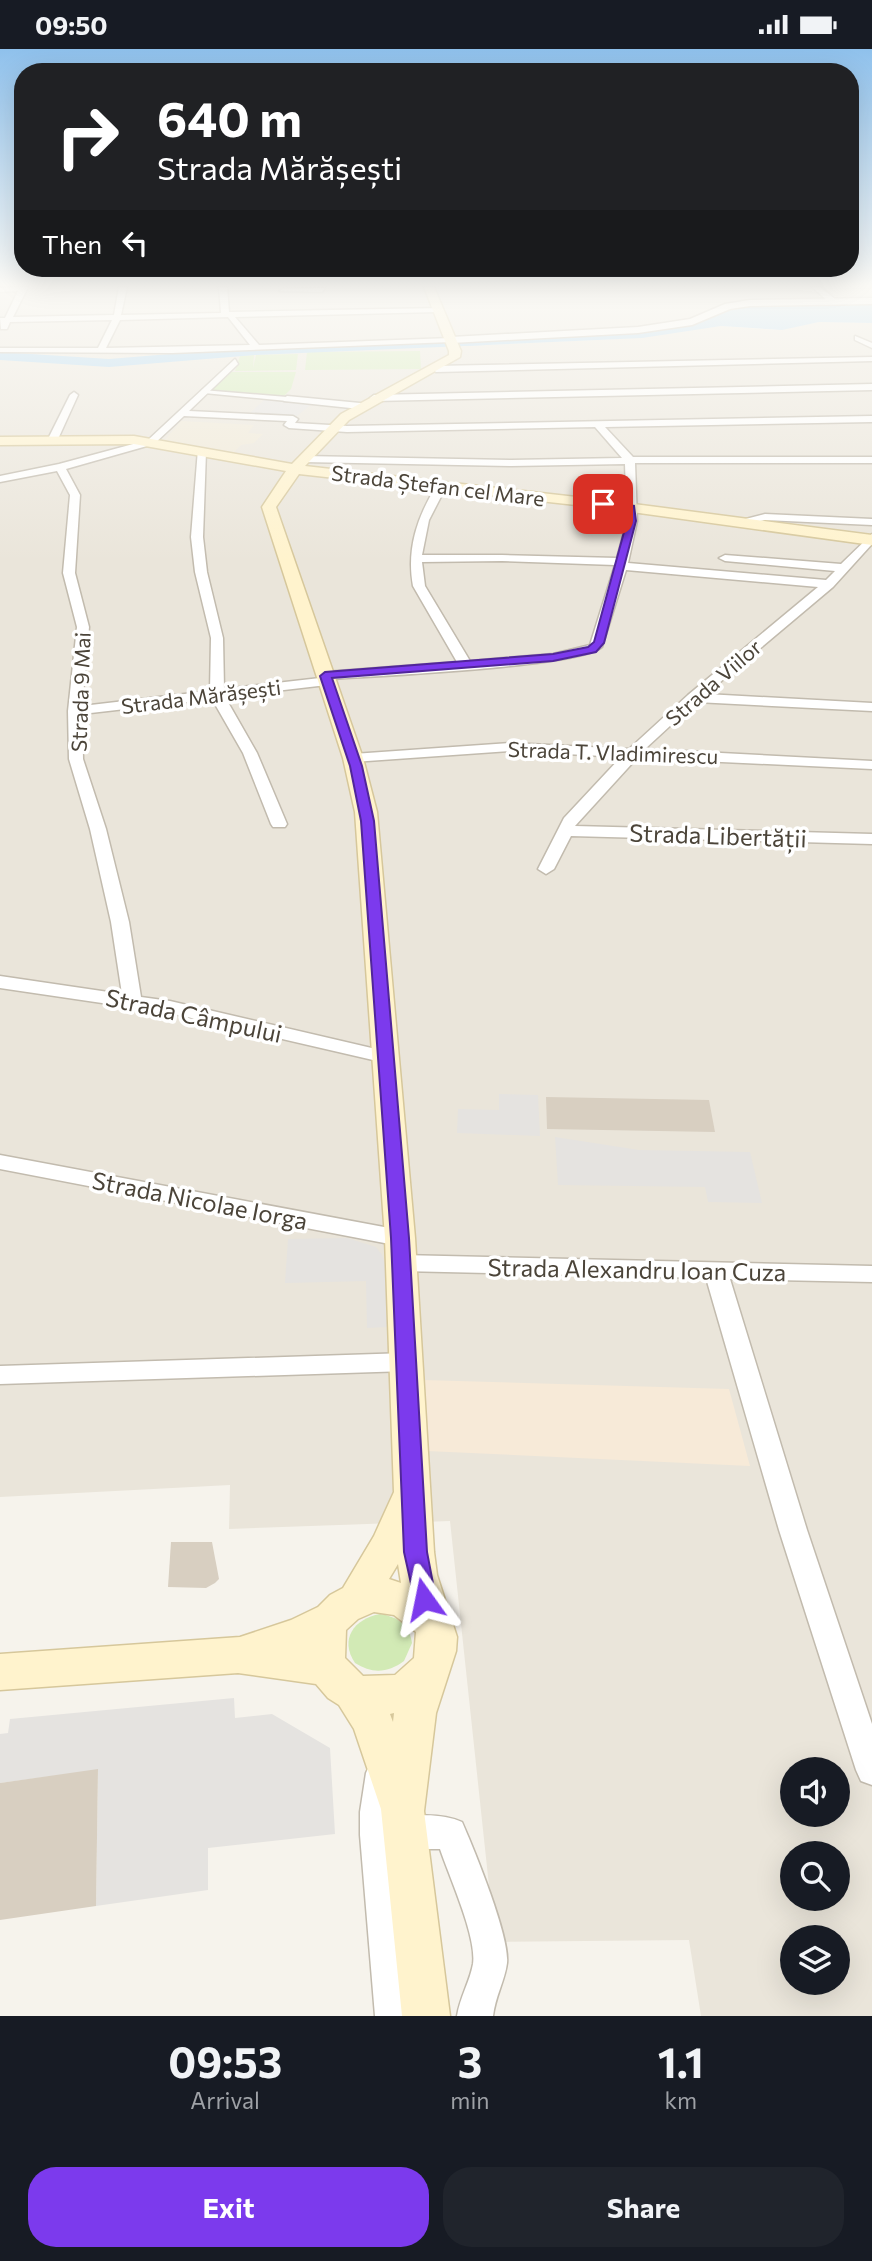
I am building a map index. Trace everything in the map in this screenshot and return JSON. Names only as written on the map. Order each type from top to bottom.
[{"type":"main road","points":[[403,1822],[415,1713],[436,1653],[436,1637],[418,1575],[400,1238],[366,812],[354,758],[269,507],[272,499],[300,464],[338,423],[360,406],[415,379]]},
{"type":"main road","name":"Strada Ștefan cel Mare","points":[[0,441],[114,438],[151,442],[442,485],[871,539]]},
{"type":"main road","points":[[412,1490],[389,1544],[323,1643],[340,1679],[372,1721],[385,1753],[403,1822],[426,2016]]},
{"type":"main road","points":[[0,1672],[238,1655],[284,1641],[344,1609],[383,1595],[408,1600],[421,1609],[431,1622]]},
{"type":"main road","points":[[238,1655],[340,1679],[370,1696],[397,1693],[421,1681],[431,1668]]},
{"type":"street","points":[[0,479],[60,467],[151,442],[217,379]]},
{"type":"street","points":[[573,379],[872,387]]},
{"type":"street","points":[[374,398],[606,379]]},
{"type":"street","points":[[204,391],[360,406]]},
{"type":"street","points":[[53,439],[74,395]]},
{"type":"street","points":[[180,413],[293,419],[289,425],[598,425],[872,419]]},
{"type":"street","points":[[299,415],[338,423]]},
{"type":"street","points":[[598,425],[630,460]]},
{"type":"street","points":[[201,451],[197,537],[201,572],[217,638],[217,695],[250,753],[279,824]]},
{"type":"street","name":"Strada Mărășești","points":[[75,711],[217,695],[326,678],[553,658],[592,650],[599,643],[632,521],[630,460]]},
{"type":"street","points":[[300,464],[872,460]]},
{"type":"street","name":"Strada 9 Mai","points":[[60,467],[75,495],[69,573],[83,627],[75,711],[76,759],[98,829],[117,909],[132,1000]]},
{"type":"street","points":[[442,485],[425,514],[416,559],[419,586],[466,665]]},
{"type":"street","points":[[739,522],[765,517],[872,522]]},
{"type":"street","name":"Strada Viilor","points":[[546,869],[565,831],[634,752],[693,698],[829,584],[871,539]]},
{"type":"street","points":[[416,559],[502,558],[622,564],[829,584]]},
{"type":"street","points":[[725,558],[843,568]]},
{"type":"street","points":[[693,698],[872,707]]},
{"type":"street","name":"Strada T. Vladimirescu","points":[[354,758],[510,747],[872,765]]},
{"type":"street","name":"Strada Libertății","points":[[565,831],[872,839]]},
{"type":"street","name":"Strada Câmpului","points":[[0,982],[132,1000],[386,1056]]},
{"type":"street","name":"Strada Nicolae Iorga","points":[[0,1162],[400,1238]]},
{"type":"street","name":"Strada Alexandru Ioan Cuza","points":[[401,1263],[872,1274]]},
{"type":"street","points":[[716,1272],[793,1529],[872,1770]]},
{"type":"street","points":[[0,1375],[407,1362]]},
{"type":"street","points":[[385,1753],[376,1812],[376,1835],[393,2016]]},
{"type":"street","points":[[403,1822],[451,1833],[467,1886],[488,1940],[490,1964],[477,1998],[475,2016]]},
{"type":"shaded area","points":[[0,379],[872,379],[872,2016],[701,2016],[689,1940],[495,1942],[450,1521],[229,1529],[230,1485],[0,1497]]},
{"type":"shaded area","points":[[265,399],[313,403],[293,419],[246,417]]},
{"type":"shaded area","points":[[181,421],[254,425],[248,433],[263,434],[254,443],[241,445],[234,452],[165,440]]},
{"type":"shaded area","points":[[499,1094],[538,1095],[540,1136],[457,1133],[458,1109],[499,1110]]},
{"type":"shaded area","points":[[555,1137],[639,1150],[750,1152],[762,1203],[708,1202],[705,1187],[558,1185]]},
{"type":"shaded area","points":[[347,1238],[376,1247],[382,1255],[385,1264],[387,1327],[367,1328],[366,1281],[285,1283],[288,1239]]},
{"type":"shaded area","points":[[423,1380],[729,1389],[750,1466],[427,1451]]},
{"type":"shaded area","points":[[234,1698],[235,1718],[272,1714],[330,1748],[335,1834],[208,1848],[208,1890],[96,1906],[98,1770],[0,1783],[0,1734],[8,1733],[10,1719]]},
{"type":"green space","points":[[222,379],[294,379],[291,389],[283,397],[210,390]]},
{"type":"green space","points":[[380,1614],[402,1623],[412,1643],[404,1661],[380,1671],[355,1663],[348,1646],[356,1625]]},
{"type":"building","points":[[546,1097],[709,1100],[715,1132],[547,1129]]},
{"type":"building","points":[[171,1542],[212,1542],[219,1579],[206,1588],[168,1587]]},
{"type":"building","points":[[98,1769],[96,1906],[0,1920],[0,1783]]},
{"type":"route","points":[[424,1599],[415,1552],[400,1238],[368,821],[356,766],[325,676],[553,658],[592,650],[599,643],[632,521],[631,508],[603,504]]}]
